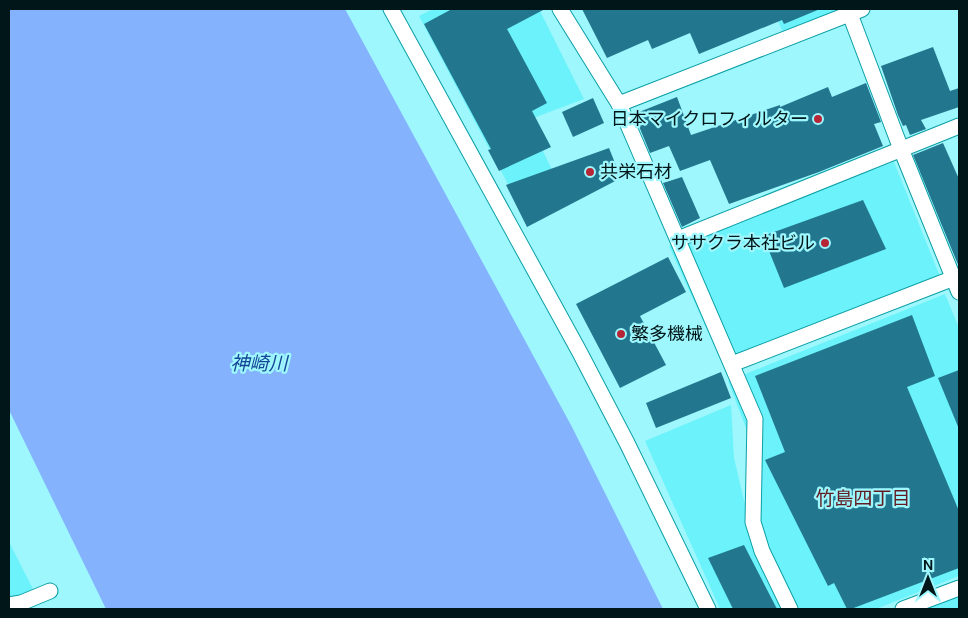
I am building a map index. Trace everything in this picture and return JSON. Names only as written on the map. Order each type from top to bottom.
[{"type":"street","points":[[391,9],[627,443],[708,609]]},
{"type":"street","points":[[560,9],[619,104],[755,419],[753,522],[762,551],[790,609]]},
{"type":"street","points":[[619,104],[853,10],[901,150],[957,282],[732,364]]},
{"type":"street","points":[[678,239],[959,126]]},
{"type":"street","points":[[903,609],[959,588]]},
{"type":"street","points":[[9,606],[50,591]]},
{"type":"shaded area","points":[[433,9],[539,9],[584,99],[528,120],[567,201],[528,222],[419,16]]},
{"type":"shaded area","points":[[773,9],[843,9],[783,33]]},
{"type":"shaded area","points":[[894,162],[943,284],[726,372],[669,246]]},
{"type":"shaded area","points":[[945,294],[959,328],[959,576],[876,609],[799,609],[764,541],[746,428],[728,381]]},
{"type":"shaded area","points":[[731,405],[734,458],[755,547],[785,609],[720,609],[645,441]]},
{"type":"shaded area","points":[[9,542],[33,589],[9,600]]},
{"type":"shaded area","points":[[959,591],[959,609],[912,609]]},
{"type":"water","name":"神崎川","points":[[9,9],[345,9],[572,427],[663,609],[106,609],[9,410]]},
{"type":"building","points":[[452,9],[545,9],[507,29],[547,103],[532,111],[551,147],[499,171],[488,150],[491,149],[424,24]]},
{"type":"building","points":[[582,9],[820,9],[784,24],[782,20],[699,54],[690,33],[652,49],[648,40],[607,58]]},
{"type":"building","points":[[933,47],[950,91],[959,88],[959,107],[921,120],[926,129],[910,135],[906,125],[903,126],[898,115],[881,66]]},
{"type":"building","points":[[866,83],[881,122],[874,124],[883,146],[819,172],[729,204],[710,160],[680,171],[669,146],[650,153],[634,114],[677,97],[691,135],[780,105],[780,107],[828,87],[832,97]]},
{"type":"building","points":[[593,98],[604,123],[573,137],[562,112]]},
{"type":"building","points":[[943,143],[959,179],[959,267],[913,155]]},
{"type":"building","points":[[609,148],[621,178],[527,227],[506,185]]},
{"type":"building","points":[[682,177],[700,218],[682,227],[663,183]]},
{"type":"building","name":"ササクラ本社ビル","points":[[863,200],[886,249],[784,288],[763,236]]},
{"type":"building","name":"繁多機械","points":[[668,257],[686,292],[640,316],[666,365],[620,388],[576,304]]},
{"type":"building","points":[[912,315],[935,376],[907,387],[959,511],[959,568],[847,609],[834,583],[828,586],[765,460],[785,452],[755,376]]},
{"type":"building","points":[[959,370],[959,429],[938,378]]},
{"type":"building","points":[[721,372],[731,398],[656,428],[646,403]]},
{"type":"building","points":[[744,545],[777,609],[733,609],[708,558]]},
{"type":"place","name":"日本マイクロフィルター","points":[[818,119]]},
{"type":"place","name":"共栄石材","points":[[590,172]]},
{"type":"place","name":"ササクラ本社ビル","points":[[825,243]]},
{"type":"place","name":"繁多機械","points":[[621,334]]},
{"type":"district","name":"竹島四丁目","points":[[863,498]]}]
